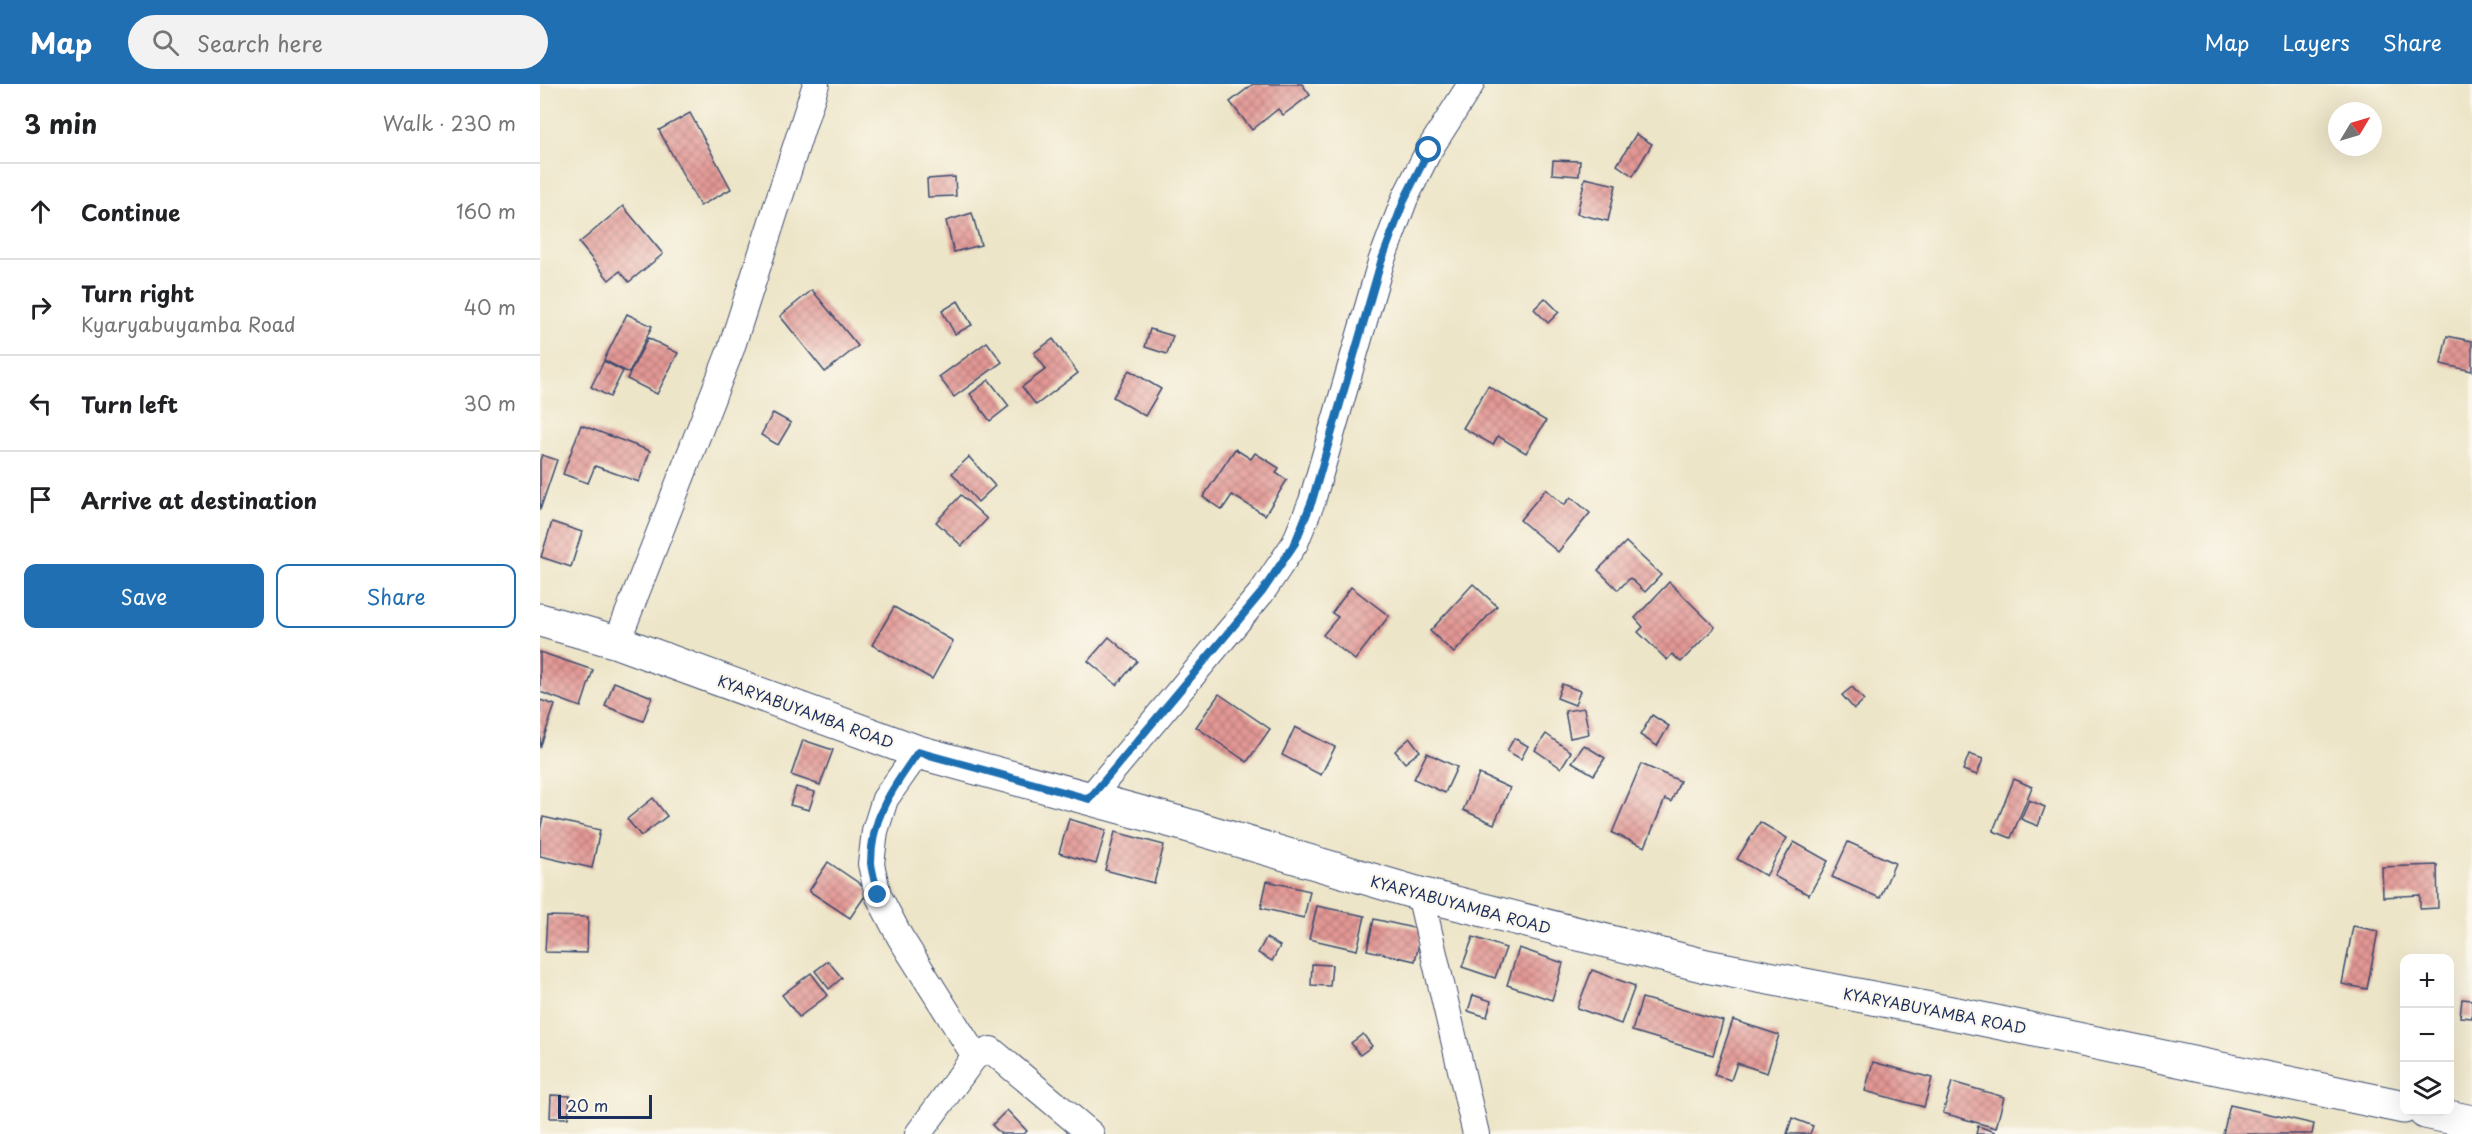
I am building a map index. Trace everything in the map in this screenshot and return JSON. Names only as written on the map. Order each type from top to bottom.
[{"type":"street","points":[[617,642],[731,349],[816,84]]},
{"type":"street","points":[[1089,799],[1262,592],[1295,543],[1312,501],[1381,262],[1405,198],[1429,150],[1471,84]]},
{"type":"street","name":"KYARYABUYAMBA ROAD","points":[[540,620],[617,642],[918,752],[1183,824],[1420,894],[1706,966],[1967,1016],[2400,1106]]},
{"type":"street","points":[[918,752],[885,799],[875,831],[871,864],[878,895],[900,937],[975,1056]]},
{"type":"street","points":[[1420,894],[1476,1134]]},
{"type":"street","points":[[918,1134],[975,1056],[992,1050],[1091,1134]]},
{"type":"street","points":[[2443,1116],[2472,1122]]},
{"type":"building","points":[[1253,84],[1302,84],[1310,95],[1283,115],[1278,109],[1252,130],[1230,102]]},
{"type":"building","points":[[690,113],[731,189],[700,206],[659,130]]},
{"type":"building","points":[[1636,134],[1652,144],[1633,176],[1617,165]]},
{"type":"building","points":[[1553,160],[1580,161],[1579,176],[1552,174]]},
{"type":"building","points":[[955,177],[956,196],[928,197],[927,179]]},
{"type":"building","points":[[1585,178],[1616,185],[1608,221],[1577,214]]},
{"type":"building","points":[[623,206],[663,254],[629,282],[620,271],[609,280],[579,243]]},
{"type":"building","points":[[972,213],[981,245],[954,252],[946,221]]},
{"type":"building","points":[[812,290],[858,346],[825,372],[780,316]]},
{"type":"building","points":[[1545,298],[1559,312],[1548,323],[1534,309]]},
{"type":"building","points":[[958,301],[972,325],[955,334],[942,311]]},
{"type":"building","points":[[627,314],[652,326],[629,373],[604,360]]},
{"type":"building","points":[[1150,329],[1173,336],[1167,354],[1145,347]]},
{"type":"building","points":[[2447,336],[2472,341],[2472,371],[2441,364]]},
{"type":"building","points":[[648,338],[678,353],[657,394],[627,379]]},
{"type":"building","points":[[1053,339],[1078,373],[1036,405],[1022,387],[1046,369],[1034,353]]},
{"type":"building","points":[[987,342],[1002,362],[954,397],[939,377]]},
{"type":"building","points":[[604,361],[623,371],[610,397],[591,387]]},
{"type":"building","points":[[1129,370],[1161,389],[1145,416],[1113,397]]},
{"type":"building","points":[[989,380],[1009,406],[990,421],[970,394]]},
{"type":"building","points":[[1488,386],[1546,421],[1526,453],[1498,436],[1493,445],[1463,428]]},
{"type":"building","points":[[773,413],[791,423],[778,445],[761,435]]},
{"type":"building","points":[[581,425],[650,451],[639,482],[595,466],[588,483],[563,474]]},
{"type":"building","points":[[1235,449],[1251,459],[1255,453],[1279,468],[1276,473],[1287,480],[1265,515],[1232,495],[1222,510],[1203,497]]},
{"type":"building","points":[[542,455],[557,460],[540,510],[540,460]]},
{"type":"building","points":[[969,457],[995,486],[978,502],[952,473]]},
{"type":"building","points":[[1546,489],[1564,505],[1571,497],[1590,513],[1558,552],[1520,520]]},
{"type":"building","points":[[961,495],[987,519],[962,546],[936,522]]},
{"type":"building","points":[[552,522],[582,532],[571,567],[541,557]]},
{"type":"building","points":[[1626,542],[1661,575],[1645,592],[1630,578],[1618,590],[1598,570]]},
{"type":"building","points":[[1669,582],[1715,627],[1681,662],[1672,654],[1667,660],[1638,632],[1643,627],[1635,618]]},
{"type":"building","points":[[1473,584],[1497,606],[1454,653],[1430,631]]},
{"type":"building","points":[[1351,587],[1389,616],[1355,660],[1323,635],[1338,617],[1332,613]]},
{"type":"building","points":[[894,607],[953,641],[932,679],[872,645]]},
{"type":"building","points":[[1109,637],[1137,661],[1117,685],[1088,661]]},
{"type":"building","points":[[540,652],[593,670],[581,707],[540,692]]},
{"type":"building","points":[[614,682],[652,697],[643,721],[605,706]]},
{"type":"building","points":[[1562,684],[1580,691],[1575,705],[1557,698]]},
{"type":"building","points":[[1852,687],[1864,700],[1854,709],[1842,695]]},
{"type":"building","points":[[1219,694],[1270,729],[1247,762],[1196,727]]},
{"type":"building","points":[[540,700],[555,705],[540,748]]},
{"type":"building","points":[[1584,708],[1589,734],[1570,738],[1565,711]]},
{"type":"building","points":[[1652,715],[1669,726],[1657,746],[1640,735]]},
{"type":"building","points":[[1295,727],[1335,747],[1321,775],[1282,755]]},
{"type":"building","points":[[1546,734],[1571,752],[1561,768],[1535,750]]},
{"type":"building","points":[[1410,738],[1420,751],[1405,763],[1395,751]]},
{"type":"building","points":[[1514,738],[1528,746],[1521,759],[1507,751]]},
{"type":"building","points":[[803,740],[833,750],[820,785],[791,775]]},
{"type":"building","points":[[1584,745],[1605,758],[1594,775],[1572,762]]},
{"type":"building","points":[[1427,753],[1457,767],[1445,793],[1414,779]]},
{"type":"building","points":[[1969,754],[1983,759],[1977,775],[1963,770]]},
{"type":"building","points":[[1641,764],[1680,781],[1671,802],[1665,799],[1645,847],[1612,833]]},
{"type":"building","points":[[1479,774],[1510,788],[1494,824],[1463,810]]},
{"type":"building","points":[[2014,779],[2032,787],[2011,838],[1993,831]]},
{"type":"building","points":[[796,787],[815,792],[809,810],[790,805]]},
{"type":"building","points":[[653,798],[667,816],[641,836],[627,819]]},
{"type":"building","points":[[2029,800],[2045,807],[2038,826],[2021,819]]},
{"type":"building","points":[[543,817],[600,830],[592,868],[540,856],[540,831]]},
{"type":"building","points":[[1069,819],[1106,830],[1096,864],[1059,853]]},
{"type":"building","points":[[1760,822],[1787,838],[1766,876],[1737,859]]},
{"type":"building","points":[[1115,832],[1164,845],[1154,883],[1105,870]]},
{"type":"building","points":[[1794,842],[1828,861],[1809,895],[1774,876]]},
{"type":"building","points":[[1848,842],[1895,863],[1880,898],[1832,877]]},
{"type":"building","points":[[828,862],[869,890],[850,918],[809,891]]},
{"type":"building","points":[[2437,865],[2438,908],[2420,909],[2420,895],[2383,897],[2382,867]]},
{"type":"building","points":[[1267,881],[1310,891],[1304,918],[1261,908]]},
{"type":"building","points":[[1317,906],[1365,916],[1357,950],[1309,939]]},
{"type":"building","points":[[547,916],[588,917],[587,953],[545,952]]},
{"type":"building","points":[[1374,919],[1422,930],[1415,961],[1367,950]]},
{"type":"building","points":[[2353,926],[2378,931],[2367,989],[2342,984]]},
{"type":"building","points":[[1473,937],[1506,948],[1495,978],[1462,967]]},
{"type":"building","points":[[1266,938],[1280,946],[1272,961],[1258,953]]},
{"type":"building","points":[[1519,948],[1563,963],[1552,1000],[1507,985]]},
{"type":"building","points":[[828,961],[842,978],[829,989],[815,971]]},
{"type":"building","points":[[1312,964],[1332,965],[1330,986],[1311,985]]},
{"type":"building","points":[[1592,970],[1635,986],[1621,1024],[1577,1008]]},
{"type":"building","points":[[811,973],[828,995],[799,1017],[782,995]]},
{"type":"building","points":[[1473,995],[1491,1001],[1487,1017],[1468,1011]]},
{"type":"building","points":[[1642,998],[1723,1021],[1713,1055],[1632,1031]]},
{"type":"building","points":[[2462,999],[2472,1000],[2472,1018],[2460,1017]]},
{"type":"building","points":[[1733,1020],[1779,1035],[1767,1073],[1737,1063],[1731,1080],[1714,1075]]},
{"type":"building","points":[[1363,1034],[1372,1046],[1360,1055],[1351,1043]]},
{"type":"building","points":[[1873,1062],[1932,1078],[1924,1107],[1865,1091]]},
{"type":"building","points":[[1952,1082],[2004,1097],[1996,1128],[1943,1113]]},
{"type":"building","points":[[551,1095],[570,1096],[568,1118],[550,1118]]},
{"type":"building","points":[[2230,1105],[2314,1124],[2312,1134],[2223,1134]]},
{"type":"building","points":[[1007,1110],[1027,1131],[1024,1134],[1001,1134],[992,1125]]},
{"type":"building","points":[[1792,1118],[1813,1126],[1810,1134],[1787,1134]]},
{"type":"building","points":[[1978,1126],[1995,1132],[1994,1134],[1976,1134]]},
{"type":"route","points":[[878,895],[871,864],[875,831],[885,799],[918,752],[1089,799],[1262,592],[1295,543],[1312,501],[1381,262],[1405,198],[1429,150]]}]
